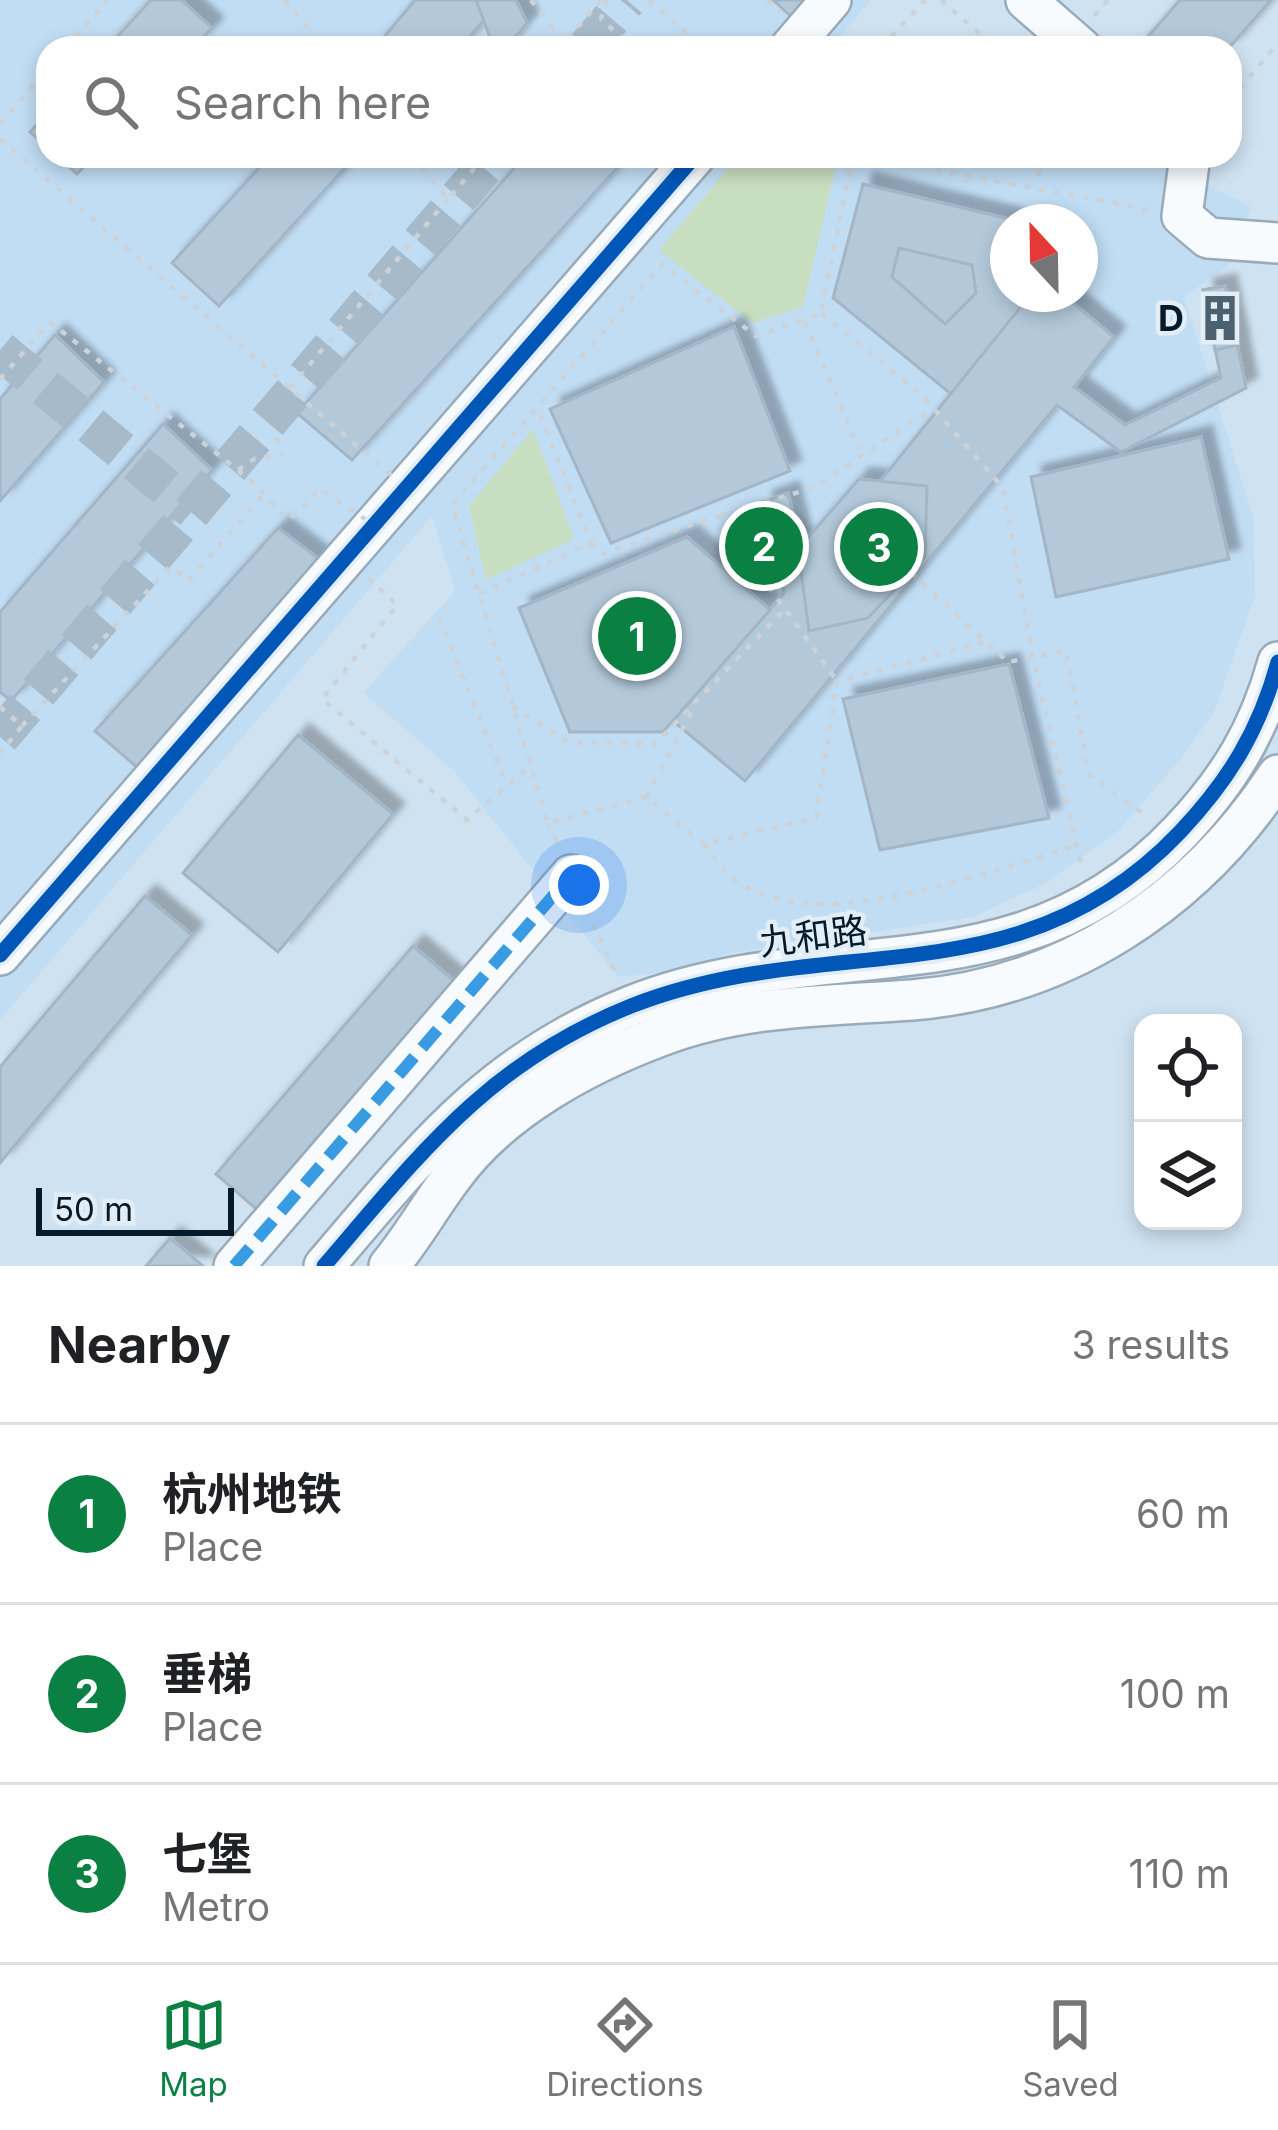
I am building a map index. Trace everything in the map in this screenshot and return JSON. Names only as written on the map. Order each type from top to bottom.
[{"type":"street","points":[[800,36],[831,0]]},
{"type":"street","points":[[1026,0],[1067,36]]},
{"type":"street","points":[[0,955],[374,525],[413,494],[685,168]]},
{"type":"street","points":[[1188,168],[1181,216],[1208,238],[1278,243]]},
{"type":"street","name":"九和路","points":[[324,1266],[447,1123],[504,1074],[631,1007],[760,972],[986,946],[1028,935],[1118,887],[1164,849],[1269,731],[1278,662]]},
{"type":"street","points":[[1230,772],[1273,793]]},
{"type":"street","name":"九和路","points":[[389,1266],[483,1141],[599,1064],[663,1035],[766,1008],[988,990],[1041,973],[1094,950],[1157,907],[1208,864],[1273,793]]},
{"type":"street","points":[[234,1266],[571,875]]},
{"type":"path","points":[[76,36],[107,0]]},
{"type":"path","points":[[285,0],[315,36]]},
{"type":"path","points":[[531,0],[560,36]]},
{"type":"path","points":[[574,36],[603,0]]},
{"type":"path","points":[[603,0],[601,19],[620,36]]},
{"type":"path","points":[[649,0],[690,36]]},
{"type":"path","points":[[892,36],[925,0]]},
{"type":"path","points":[[941,0],[982,36]]},
{"type":"path","points":[[1242,86],[1278,43]]},
{"type":"path","points":[[0,124],[36,82]]},
{"type":"path","points":[[0,139],[413,494]]},
{"type":"path","points":[[423,168],[448,199]]},
{"type":"path","points":[[290,388],[472,168]]},
{"type":"path","points":[[821,313],[851,168]]},
{"type":"path","points":[[926,168],[1181,216]]},
{"type":"path","points":[[1038,176],[1040,168]]},
{"type":"path","points":[[631,1007],[548,823],[452,506],[662,264],[756,336],[821,313]]},
{"type":"path","points":[[821,313],[933,408],[1003,488],[1033,658],[1083,875]]},
{"type":"path","points":[[804,319],[859,449]]},
{"type":"path","points":[[0,379],[50,322],[238,470],[290,520],[320,489],[374,525]]},
{"type":"path","points":[[537,407],[591,543],[602,554],[813,488],[933,408]]},
{"type":"path","points":[[238,470],[254,459],[282,455],[274,430]]},
{"type":"path","points":[[0,753],[170,567],[189,580],[263,495]]},
{"type":"path","points":[[704,844],[816,818],[837,681],[718,516]]},
{"type":"path","points":[[478,594],[591,543]]},
{"type":"path","points":[[360,569],[398,605],[322,700],[467,820],[530,766]]},
{"type":"path","points":[[911,574],[1008,662],[1066,651],[1088,775],[1151,820]]},
{"type":"path","points":[[512,706],[569,742],[655,744],[785,609]]},
{"type":"path","points":[[439,618],[507,786]]},
{"type":"path","points":[[837,681],[986,642]]},
{"type":"path","points":[[0,706],[22,726]]},
{"type":"path","points":[[548,823],[646,797],[694,706]]},
{"type":"path","points":[[646,797],[704,844],[734,880],[774,896],[859,904],[1076,846]]},
{"type":"shaded area","points":[[0,0],[871,0],[841,36],[36,36],[36,168],[1172,168],[1250,206],[1238,258],[1184,297],[1254,520],[1255,596],[1214,712],[1178,762],[1118,831],[1048,882],[973,917],[731,953],[670,972],[618,977],[454,771],[363,693],[455,591],[432,516],[0,1020]]},
{"type":"green space","points":[[729,168],[836,168],[803,307],[752,323],[659,250]]},
{"type":"green space","points":[[533,429],[574,539],[486,580],[469,506]]},
{"type":"building","points":[[151,0],[181,0],[212,28],[204,36],[118,36]]},
{"type":"building","points":[[415,0],[501,0],[470,36],[385,36]]},
{"type":"building","points":[[476,0],[516,0],[527,23],[516,36],[490,36]]},
{"type":"building","points":[[773,0],[815,0],[796,21]]},
{"type":"building","points":[[1180,0],[1271,0],[1240,36],[1148,36]]},
{"type":"building","points":[[259,168],[345,168],[219,306],[172,263]]},
{"type":"building","points":[[514,168],[617,168],[352,460],[297,413]]},
{"type":"building","points":[[863,184],[990,215],[990,312],[1026,312],[951,394],[833,298]]},
{"type":"building","points":[[899,248],[972,265],[976,293],[945,324],[892,277]]},
{"type":"building","points":[[1225,286],[1246,388],[1121,452],[1057,405],[745,781],[673,721],[784,593],[762,502],[788,493],[808,571],[1017,312],[1084,312],[1114,337],[1074,387],[1125,425],[1221,378],[1203,290]]},
{"type":"building","name":"D","points":[[1225,286],[1238,345],[1215,350],[1203,290]]},
{"type":"building","points":[[734,327],[790,471],[611,543],[550,409]]},
{"type":"building","points":[[55,335],[104,382],[0,501],[0,399]]},
{"type":"building","points":[[163,424],[212,470],[11,701],[0,692],[0,612]]},
{"type":"building","points":[[1201,437],[1229,559],[1056,597],[1031,477]]},
{"type":"building","points":[[859,479],[927,486],[925,557],[868,618],[809,631],[798,549]]},
{"type":"building","points":[[278,528],[328,566],[146,775],[95,731]]},
{"type":"building","points":[[770,536],[775,552],[758,556],[753,541]]},
{"type":"building","points":[[687,537],[770,610],[719,663],[570,732],[519,608]]},
{"type":"building","points":[[687,537],[770,610],[663,732],[570,732],[519,608]]},
{"type":"building","points":[[1009,664],[1049,818],[880,850],[843,699]]},
{"type":"building","points":[[298,735],[393,814],[278,952],[183,873]]},
{"type":"building","points":[[145,896],[192,935],[0,1163],[0,1067]]},
{"type":"building","points":[[413,946],[459,985],[261,1213],[216,1174]]},
{"type":"building","points":[[170,1238],[203,1266],[146,1266]]},
{"type":"tunnel","points":[[596,36],[627,0]]},
{"type":"tunnel","points":[[0,737],[484,168]]},
{"type":"tunnel","points":[[0,350],[193,510]]},
{"type":"marked path","points":[[234,1266],[571,875]]},
{"type":"cycle path","points":[[0,955],[685,168]]},
{"type":"cycle path","points":[[324,1266],[460,1115],[536,1055],[581,1029],[631,1006],[705,983],[987,942],[1053,921],[1118,886],[1180,832],[1228,774],[1262,710],[1278,662]]},
{"type":"place","name":"D","points":[[1220,318]]},
{"type":"place","name":"垂梯","points":[[764,546]]},
{"type":"place","name":"七堡","points":[[879,547]]},
{"type":"place","name":"杭州地铁","points":[[637,636]]}]
